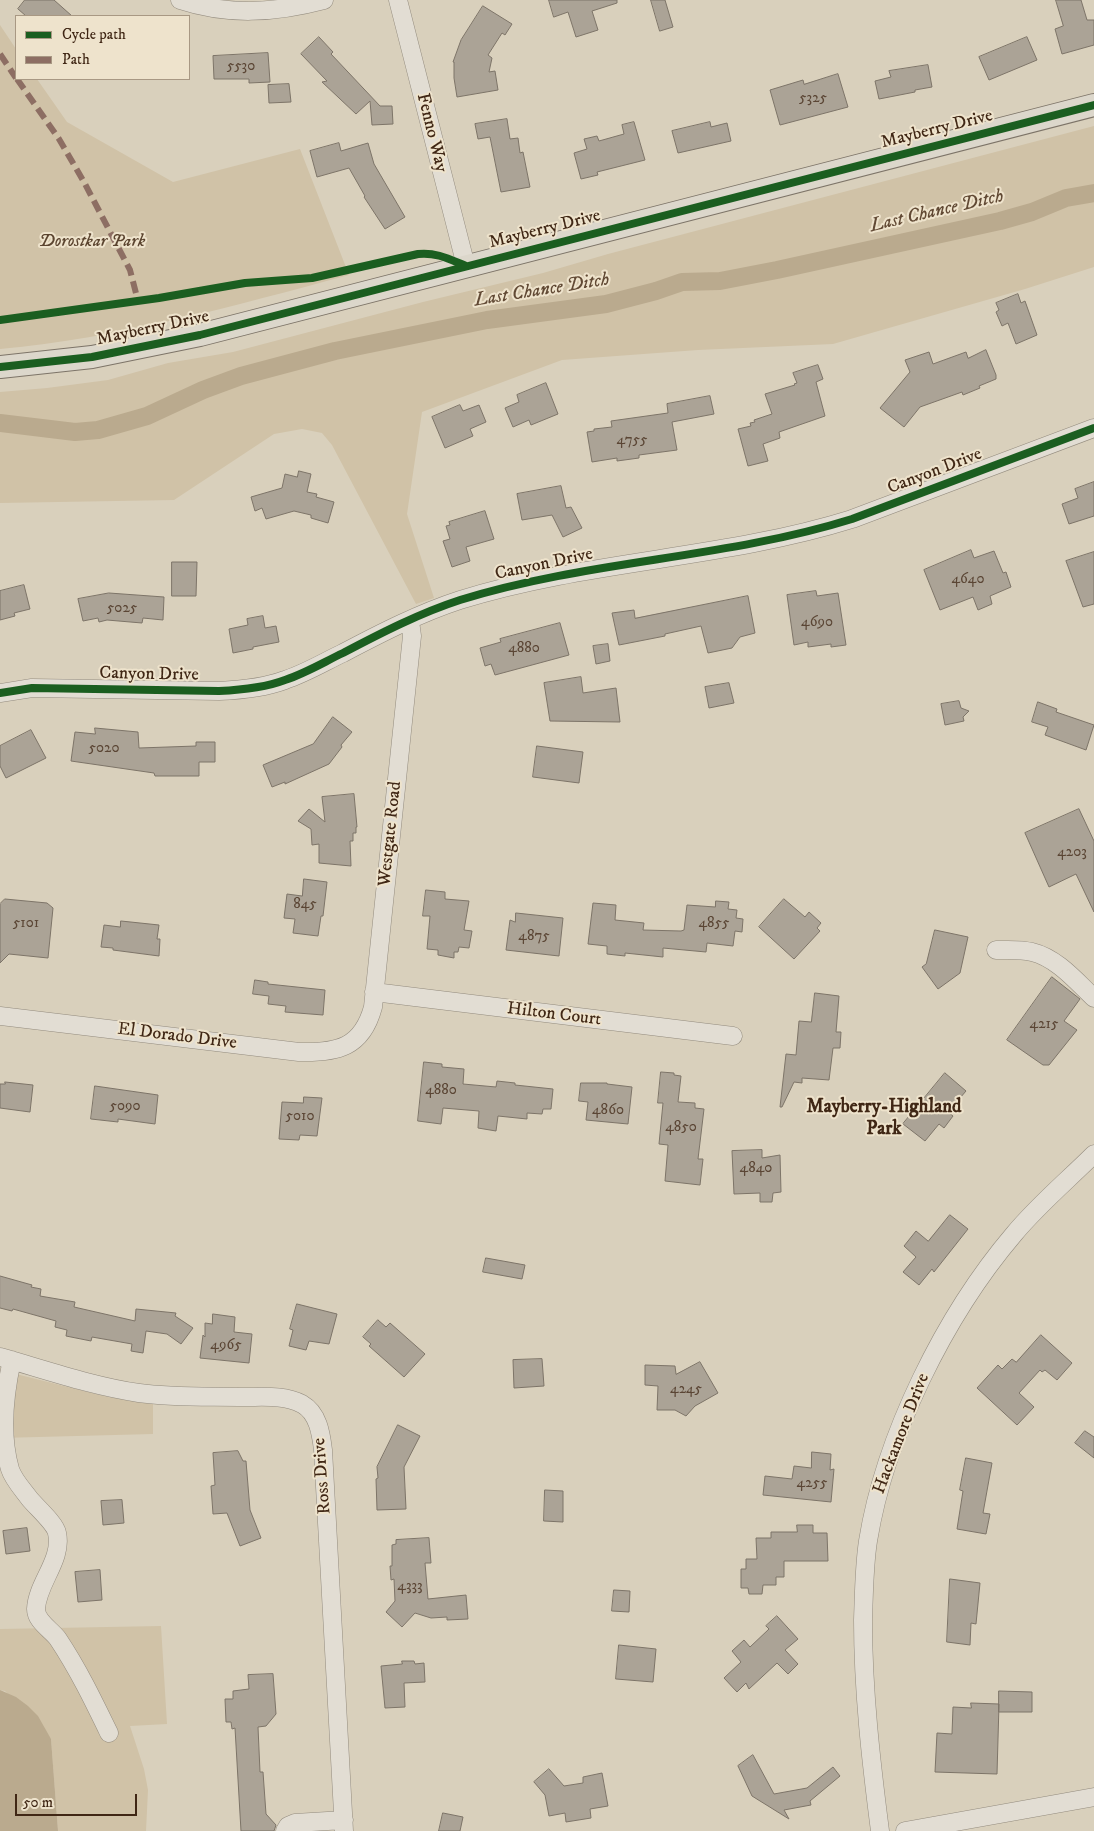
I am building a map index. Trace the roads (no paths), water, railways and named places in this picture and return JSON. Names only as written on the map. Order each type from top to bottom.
[{"type":"main road","name":"Mayberry Drive","points":[[0,366],[92,357],[165,343],[1094,105]]},
{"type":"street","points":[[180,0],[196,6],[223,11],[246,12],[274,11],[300,7],[324,0]]},
{"type":"street","name":"Fenno Way","points":[[398,0],[466,266]]},
{"type":"street","name":"Canyon Drive","points":[[0,692],[32,688],[209,691],[244,689],[284,681],[410,621],[459,601],[544,578],[740,547],[828,526],[852,519],[1094,428]]},
{"type":"street","name":"Westgate Road","points":[[354,1042],[363,1031],[369,1019],[374,992],[412,636],[410,621]]},
{"type":"street","points":[[996,950],[1031,952],[1050,959],[1094,998]]},
{"type":"street","name":"Hilton Court","points":[[374,992],[733,1036]]},
{"type":"street","name":"El Dorado Drive","points":[[0,1016],[299,1052],[330,1050],[354,1042]]},
{"type":"street","name":"Hackamore Drive","points":[[880,1831],[868,1736],[864,1652],[864,1590],[868,1542],[887,1464],[929,1365],[959,1311],[979,1281],[1015,1232],[1094,1154]]},
{"type":"street","points":[[6,1359],[3,1436],[10,1470],[30,1499],[57,1531],[59,1545],[38,1600],[36,1612],[41,1622],[55,1635],[75,1664],[109,1733]]},
{"type":"street","name":"Ross Drive","points":[[6,1359],[88,1382],[142,1393],[270,1397],[288,1399],[310,1410],[317,1421],[322,1435],[344,1825]]},
{"type":"street","points":[[905,1831],[1094,1797]]},
{"type":"street","points":[[285,1831],[288,1826],[295,1823],[344,1825]]},
{"type":"waterway","name":"Last Chance Ditch","points":[[0,423],[75,432],[98,430],[147,416],[203,390],[241,376],[335,351],[487,320],[606,304],[682,282],[720,281],[777,270],[1000,221],[1032,212],[1066,198],[1094,193]]},
{"type":"district","name":"Mayberry-Highland Park","points":[[884,1119]]},
{"type":"park label","name":"Dorostkar Park","points":[[92,242]]}]
